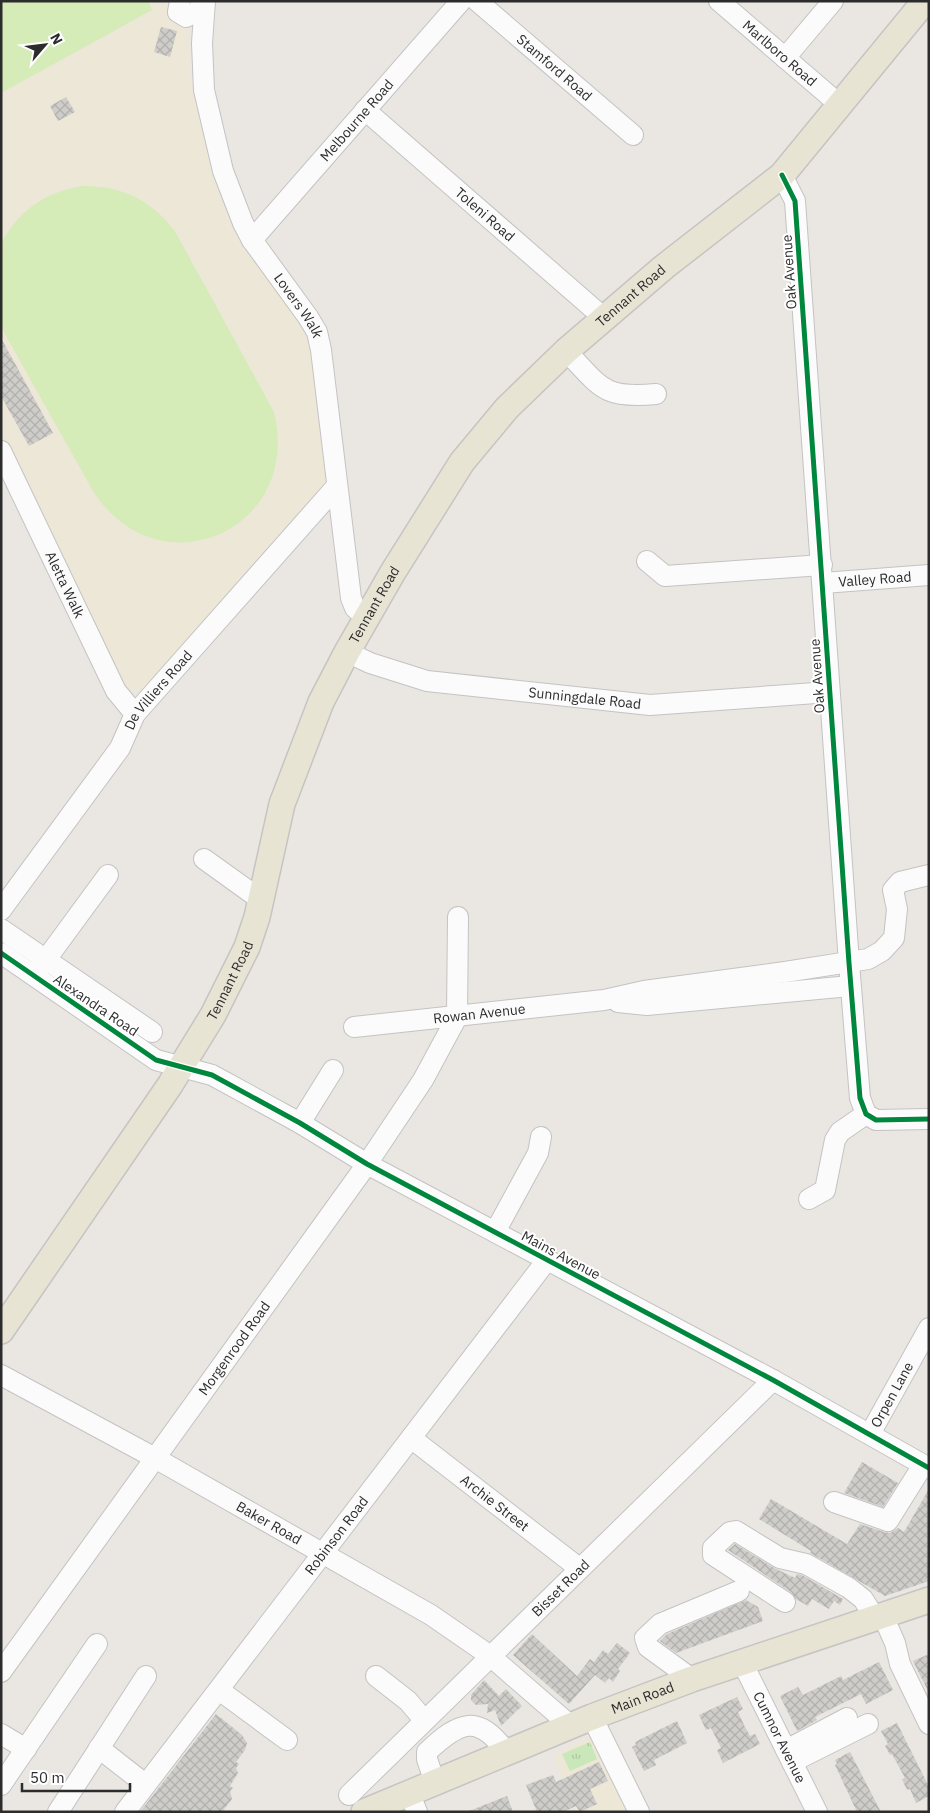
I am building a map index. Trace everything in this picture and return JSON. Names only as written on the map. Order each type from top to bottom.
[{"type":"main road","name":"Tennant Road","points":[[1,1331],[181,1068],[213,1015],[248,947],[261,900],[282,804],[321,702],[347,652],[425,520],[462,462],[507,408],[566,351],[664,267],[782,175],[925,1]]},
{"type":"main road","name":"Main Road","points":[[356,1803],[414,1803],[435,1783],[582,1722],[692,1679],[929,1600]]},
{"type":"street","points":[[180,1],[178,12],[186,17],[197,12],[204,1]]},
{"type":"street","name":"Lovers Walk","points":[[204,1],[202,43],[204,90],[223,171],[243,223],[252,240],[317,332],[326,378],[336,487],[351,598],[355,608],[367,618]]},
{"type":"street","name":"Melbourne Road","points":[[252,240],[461,1]]},
{"type":"street","name":"Stamford Road","points":[[477,1],[633,135]]},
{"type":"street","name":"Marlboro Road","points":[[719,1],[840,105]]},
{"type":"street","points":[[785,58],[833,1]]},
{"type":"street","name":"Toleni Road","points":[[365,110],[604,318]]},
{"type":"street","name":"Oak Avenue","points":[[782,175],[795,201],[848,963],[860,1098],[866,1114]]},
{"type":"street","points":[[566,351],[606,391],[628,397],[656,394]]},
{"type":"street","name":"Aletta Walk","points":[[1,451],[116,691],[135,714]]},
{"type":"street","name":"De Villiers Road","points":[[1,910],[120,748],[135,714],[336,487]]},
{"type":"street","name":"Valley Road","points":[[647,561],[665,576],[929,575]]},
{"type":"street","name":"Sunningdale Road","points":[[347,652],[370,664],[427,681],[650,705],[829,692]]},
{"type":"street","points":[[204,859],[261,900]]},
{"type":"street","name":"Rowan Avenue","points":[[354,1027],[604,1000],[644,991],[868,959],[882,951],[894,938],[897,909],[894,890],[900,882],[929,874]]},
{"type":"street","points":[[34,977],[108,875]]},
{"type":"street","points":[[457,1017],[458,918]]},
{"type":"street","points":[[1,929],[152,1032]]},
{"type":"street","points":[[8,958],[25,946]]},
{"type":"street","name":"Alexandra Road","points":[[8,958],[156,1060],[181,1068]]},
{"type":"street","name":"Rowan Avenue","points":[[604,1000],[647,1005],[850,986]]},
{"type":"street","points":[[101,1023],[112,1005]]},
{"type":"street","name":"Morgenrood Road","points":[[1,1672],[367,1164],[424,1080],[457,1017]]},
{"type":"street","name":"Mains Avenue","points":[[181,1068],[206,1072],[300,1122],[367,1164],[773,1380],[926,1467]]},
{"type":"street","points":[[300,1122],[332,1070]]},
{"type":"street","points":[[809,1199],[825,1190],[836,1140],[840,1132],[866,1114],[876,1120],[883,1121],[929,1119]]},
{"type":"street","points":[[495,1232],[538,1152],[541,1137]]},
{"type":"street","name":"Robinson Road","points":[[125,1812],[547,1260]]},
{"type":"street","name":"Orpen Lane","points":[[870,1434],[929,1328]]},
{"type":"street","name":"Baker Road","points":[[1,1375],[154,1458],[431,1615],[582,1722]]},
{"type":"street","name":"Bisset Road","points":[[356,1803],[424,1720],[773,1380]]},
{"type":"street","name":"Archie Street","points":[[411,1438],[579,1568]]},
{"type":"street","points":[[834,1502],[888,1521],[926,1467]]},
{"type":"street","points":[[786,1602],[713,1555],[713,1548],[730,1532],[736,1532],[780,1558],[806,1564],[849,1588],[863,1599],[879,1617],[895,1643],[900,1664],[929,1724]]},
{"type":"street","points":[[692,1679],[648,1647],[645,1638],[660,1624],[739,1591]]},
{"type":"street","points":[[1,1785],[97,1644]]},
{"type":"street","name":"Cumnor Avenue","points":[[742,1662],[816,1812]]},
{"type":"street","points":[[58,1812],[146,1676]]},
{"type":"street","points":[[376,1676],[408,1701],[424,1720]]},
{"type":"street","points":[[219,1690],[288,1740]]},
{"type":"street","points":[[789,1756],[846,1718]]},
{"type":"street","points":[[582,1722],[638,1811]]},
{"type":"street","points":[[789,1756],[868,1724]]},
{"type":"street","points":[[435,1783],[427,1759],[427,1752],[440,1739],[464,1725],[479,1726],[499,1742],[507,1753]]},
{"type":"street","points":[[1,1734],[26,1749]]},
{"type":"street","points":[[99,1748],[145,1784]]},
{"type":"shaded area","points":[[1,1],[164,1],[176,24],[188,22],[190,78],[200,107],[274,286],[302,329],[310,347],[329,479],[149,685],[140,690],[130,690],[122,686],[1,432]]},
{"type":"shaded area","points":[[591,1737],[628,1812],[576,1812],[553,1755]]},
{"type":"green space","points":[[1,1],[148,1],[152,10],[1,93]]},
{"type":"green space","points":[[84,186],[124,192],[147,204],[167,222],[176,233],[274,412],[277,454],[267,489],[247,516],[219,534],[186,542],[153,538],[121,522],[93,491],[1,327],[1,244],[8,232],[16,221],[35,204],[58,192]]},
{"type":"green space","points":[[590,1742],[597,1759],[570,1771],[562,1754]]},
{"type":"building","points":[[161,27],[177,31],[170,57],[154,52]]},
{"type":"building","points":[[66,97],[75,112],[58,121],[50,106]]},
{"type":"building","points":[[1,338],[53,433],[29,446],[1,396]]},
{"type":"building","points":[[862,1462],[898,1483],[883,1507],[844,1493]]},
{"type":"building","points":[[929,1489],[929,1581],[885,1596],[810,1553],[811,1551],[759,1519],[771,1499],[847,1544],[860,1524],[884,1532],[890,1533],[898,1528],[904,1532]]},
{"type":"building","points":[[735,1544],[774,1568],[795,1578],[797,1574],[802,1575],[843,1599],[840,1605],[834,1601],[829,1609],[812,1599],[808,1606],[796,1599],[791,1592],[728,1550]]},
{"type":"building","points":[[746,1600],[758,1607],[763,1621],[676,1653],[660,1641],[667,1634]]},
{"type":"building","points":[[532,1634],[577,1676],[590,1659],[594,1662],[603,1650],[608,1654],[617,1643],[630,1653],[618,1669],[620,1671],[613,1682],[609,1678],[605,1683],[595,1675],[569,1704],[513,1655]]},
{"type":"building","points":[[929,1654],[929,1693],[913,1661]]},
{"type":"building","points":[[879,1662],[893,1690],[866,1704],[861,1694],[815,1717],[817,1720],[797,1731],[780,1696],[798,1687],[803,1695],[841,1676],[843,1680]]},
{"type":"building","points":[[484,1680],[499,1696],[506,1689],[522,1706],[501,1726],[495,1710],[487,1713],[488,1704],[476,1705],[471,1700],[471,1695]]},
{"type":"building","points":[[737,1697],[743,1709],[738,1712],[744,1725],[750,1736],[755,1734],[760,1744],[723,1763],[717,1750],[721,1748],[711,1728],[706,1730],[699,1715]]},
{"type":"building","points":[[216,1714],[242,1735],[247,1743],[245,1750],[236,1762],[239,1764],[236,1768],[238,1773],[230,1786],[233,1788],[230,1791],[232,1799],[222,1812],[140,1812]]},
{"type":"building","points":[[677,1721],[687,1743],[654,1760],[656,1765],[644,1771],[632,1747],[636,1745],[635,1742]]},
{"type":"building","points":[[897,1723],[929,1787],[929,1796],[916,1803],[910,1789],[907,1790],[902,1779],[905,1778],[892,1754],[890,1755],[885,1746],[888,1744],[881,1731]]},
{"type":"building","points":[[850,1752],[881,1812],[857,1812],[835,1765],[837,1764],[835,1760]]},
{"type":"building","points":[[599,1762],[608,1781],[590,1789],[597,1804],[580,1812],[576,1806],[563,1812],[537,1812],[526,1785],[553,1775],[556,1782]]},
{"type":"building","points":[[507,1796],[513,1812],[469,1812],[469,1811]]},
{"type":"cycle path","points":[[782,175],[795,201],[860,1098],[866,1114],[876,1120],[929,1119]]},
{"type":"cycle path","points":[[1,953],[156,1060],[212,1075],[300,1123],[367,1164],[773,1380],[929,1468]]}]
